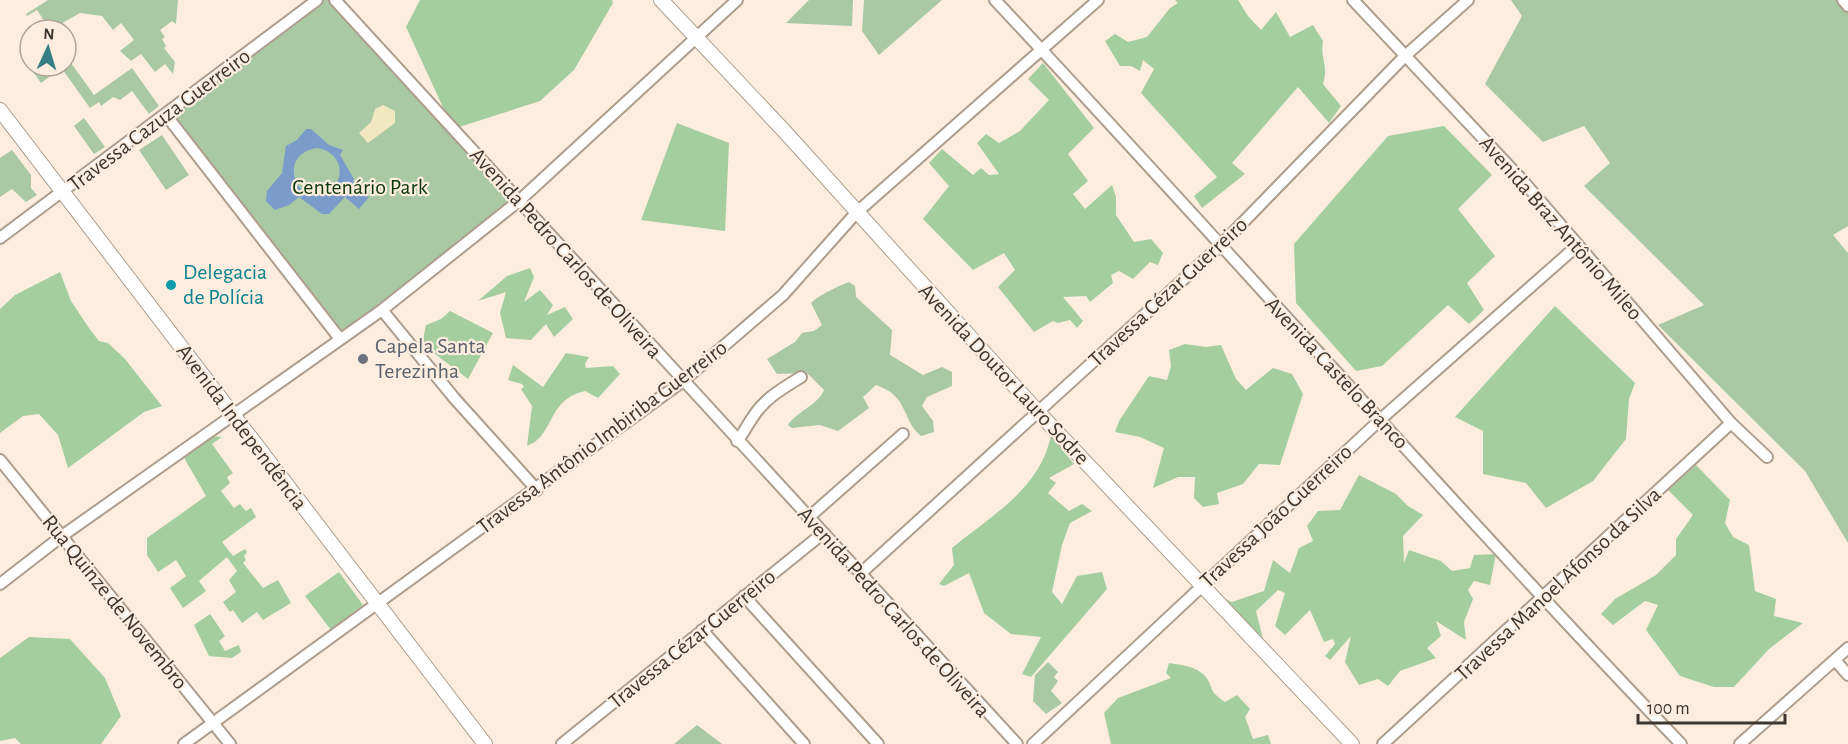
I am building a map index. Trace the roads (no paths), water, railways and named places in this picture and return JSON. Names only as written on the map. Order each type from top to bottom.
[{"type":"street","name":"Travessa Cazuza Guerreiro","points":[[0,238],[317,0]]},
{"type":"street","name":"Avenida Pedro Carlos de Oliveira","points":[[335,0],[520,200],[822,534],[1017,744]]},
{"type":"street","name":"Avenida Doutor Lauro Sodre","points":[[661,0],[786,133],[1038,412],[1352,744]]},
{"type":"street","points":[[0,584],[62,536],[382,310],[520,200],[736,0]]},
{"type":"street","name":"Avenida Castelo Branco","points":[[995,0],[1381,419],[1542,599],[1682,744]]},
{"type":"street","name":"Travessa Antônio Imbiriba Guerreiro","points":[[184,744],[537,490],[683,381],[783,295],[856,213],[1098,0]]},
{"type":"street","name":"Avenida Braz Antônio Mileo","points":[[1353,0],[1523,181],[1731,423],[1767,457]]},
{"type":"street","name":"Travessa Cézar Guerreiro","points":[[860,574],[1220,246],[1405,56],[1468,0]]},
{"type":"street","points":[[1843,0],[1848,6]]},
{"type":"street","name":"Avenida Independência","points":[[0,110],[234,415],[376,605],[485,744]]},
{"type":"street","points":[[166,114],[340,339]]},
{"type":"street","name":"Travessa João Guerreiro","points":[[1033,744],[1381,419],[1578,245]]},
{"type":"street","points":[[382,310],[455,399],[537,490]]},
{"type":"street","points":[[737,441],[748,428],[753,416],[771,395],[801,377]]},
{"type":"street","name":"Travessa Manoel Afonso da Silva","points":[[1383,744],[1731,423]]},
{"type":"street","points":[[808,518],[903,434]]},
{"type":"street","name":"Rua Quinze de Novembro","points":[[0,460],[230,744]]},
{"type":"street","name":"Travessa Cézar Guerreiro","points":[[561,744],[822,534]]},
{"type":"street","points":[[744,596],[878,744]]},
{"type":"street","points":[[702,630],[804,744]]},
{"type":"street","points":[[1740,744],[1848,648]]},
{"type":"street","points":[[1835,660],[1848,675]]},
{"type":"water","points":[[306,129],[311,129],[329,145],[343,150],[340,155],[354,179],[353,185],[369,197],[359,209],[345,197],[329,214],[322,214],[299,197],[289,205],[275,210],[266,201],[267,191],[282,173],[286,146],[297,140]],"holes":[[[317,148],[326,151],[338,162],[340,170],[336,184],[330,191],[321,195],[301,189],[294,176],[295,163],[298,158],[309,150]]]},
{"type":"place","name":"Delegacia de Polícia","points":[[171,285]]},
{"type":"place","name":"Capela Santa Terezinha","points":[[363,359]]},
{"type":"park label","name":"Centenário Park","points":[[360,187]]}]
